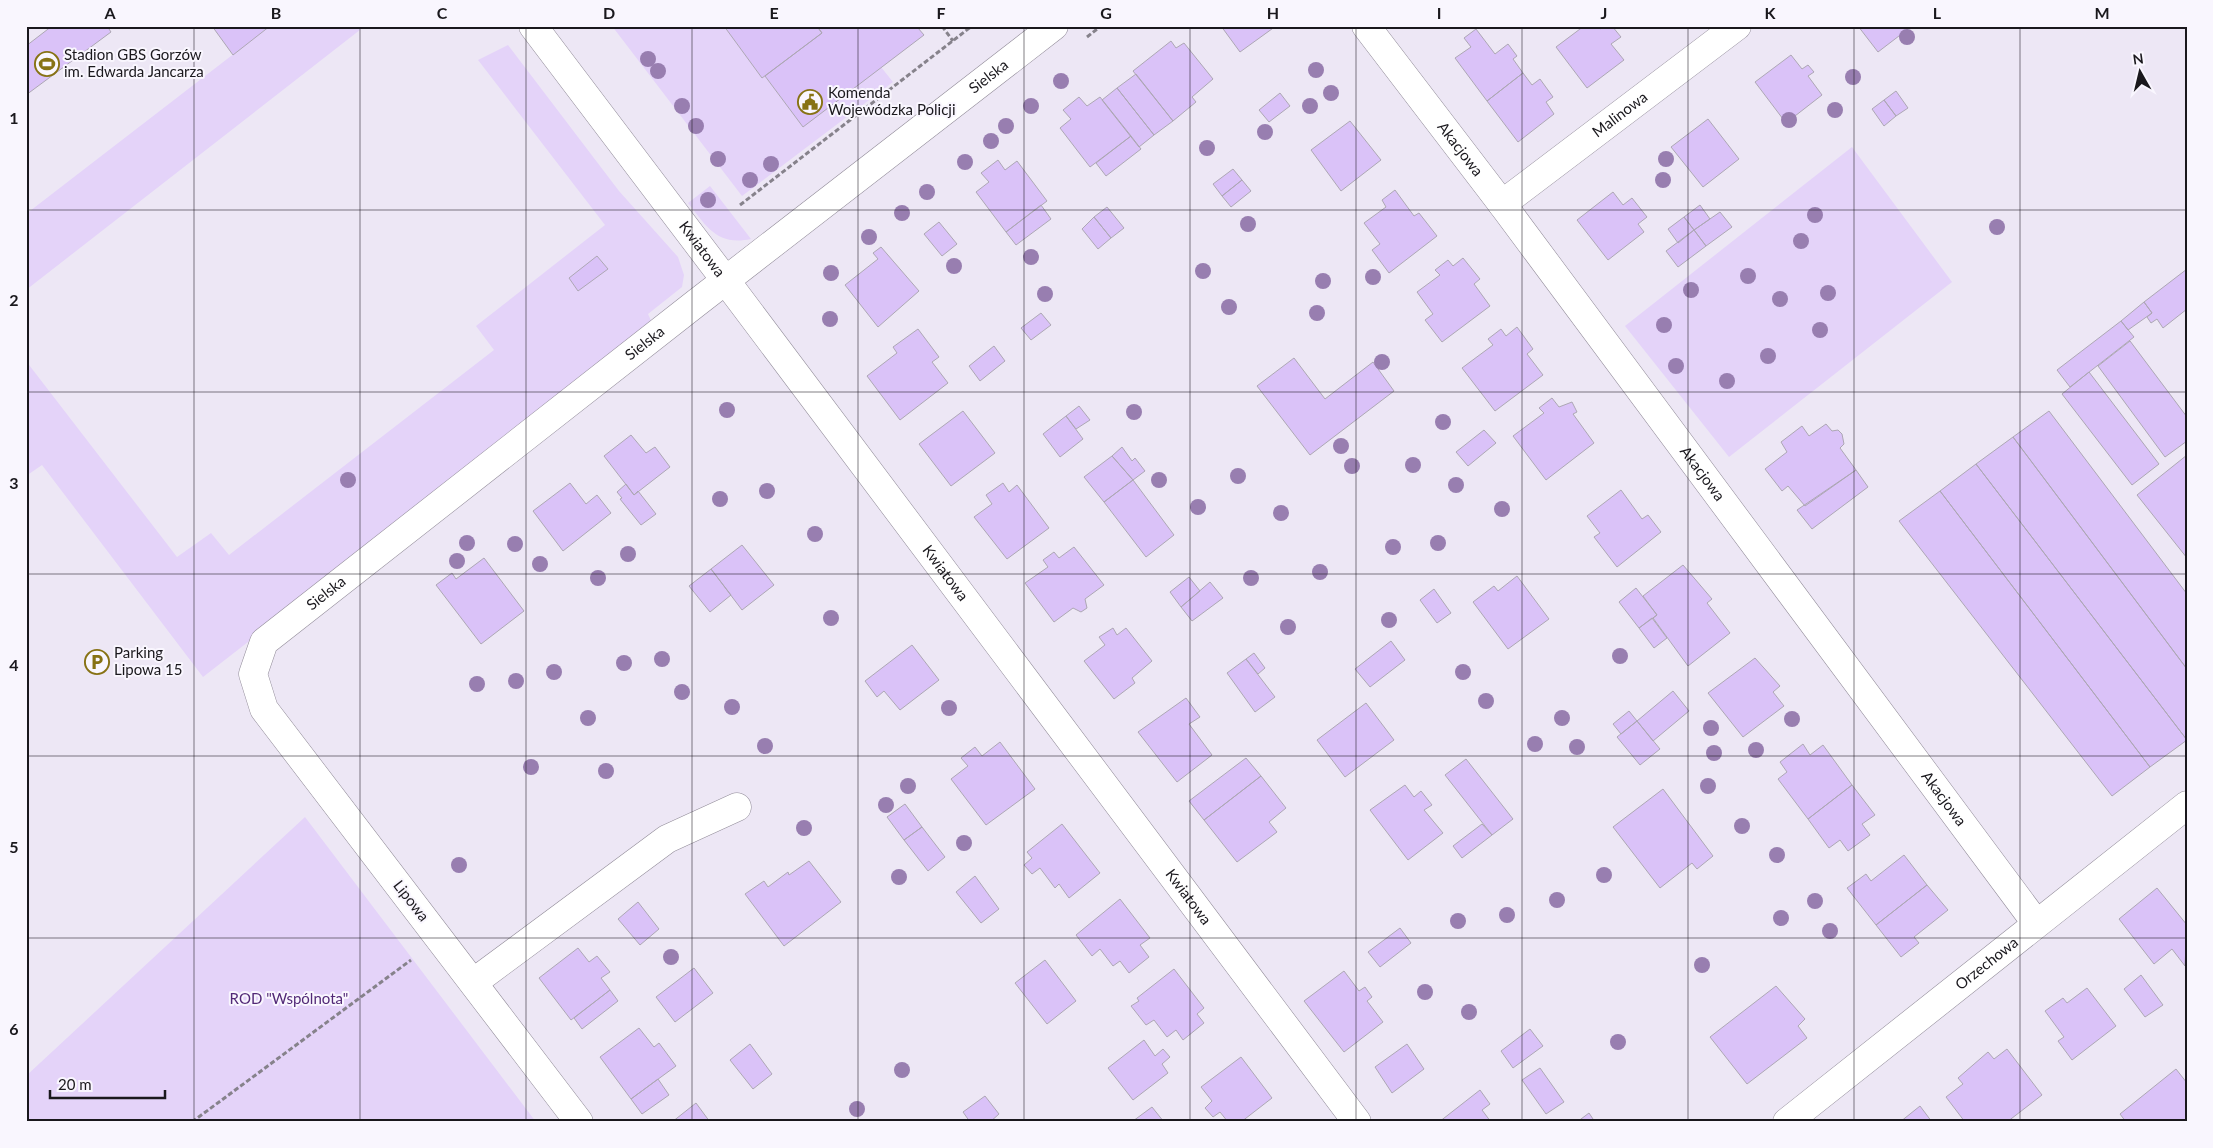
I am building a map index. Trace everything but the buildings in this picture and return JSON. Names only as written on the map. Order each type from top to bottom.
[{"type":"street","name":"Kwiatowa","points":[[533,26],[1357,1122]]},
{"type":"street","name":"Sielska","points":[[253,674],[264,642],[1054,26]]},
{"type":"street","name":"Akacjowa","points":[[1366,26],[1502,204],[2036,923]]},
{"type":"street","name":"Malinowa","points":[[1502,204],[1737,26]]},
{"type":"street","name":"Lipowa","points":[[253,674],[264,708],[474,982],[578,1122]]},
{"type":"street","name":"Orzechowa","points":[[1787,1122],[2187,805]]},
{"type":"street","points":[[474,982],[667,838],[738,807]]},
{"type":"path","points":[[942,26],[953,41]]},
{"type":"path","points":[[740,205],[972,26]]},
{"type":"path","points":[[192,1122],[440,938]]},
{"type":"green space","points":[[270,26],[365,26],[26,290],[26,214]]},
{"type":"green space","points":[[612,26],[724,26],[762,78],[765,76],[803,127],[881,67],[893,82],[742,196]]},
{"type":"green space","points":[[508,45],[619,191],[678,257],[684,275],[682,287],[648,314],[654,327],[203,677],[42,465],[26,476],[26,361],[177,557],[211,533],[229,555],[494,350],[476,326],[605,225],[478,60]]},
{"type":"green space","points":[[1852,147],[1952,282],[1729,457],[1625,326]]},
{"type":"green space","points":[[710,186],[751,239],[729,240],[721,237],[701,220],[688,203]]},
{"type":"green space","name":"ROD \"Wspólnota\"","points":[[305,817],[536,1122],[26,1122],[26,1076]]},
{"type":"place","name":"Stadion GBS Gorzów im. Edwarda Jancarza","points":[[47,64]]},
{"type":"place","name":"Komenda Wojewódzka Policji","points":[[810,102]]},
{"type":"place","name":"Parking Lipowa 15","points":[[97,662]]}]
